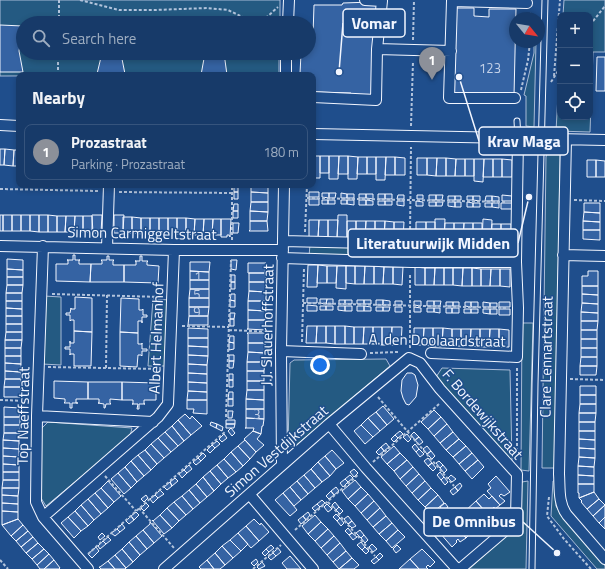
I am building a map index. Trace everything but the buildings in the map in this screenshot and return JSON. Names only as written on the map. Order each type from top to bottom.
[{"type":"street","points":[[316,97],[376,100],[377,49],[382,1],[365,0]]},
{"type":"street","points":[[518,95],[449,98],[452,1],[527,3]]},
{"type":"street","points":[[285,2],[287,16]]},
{"type":"street","points":[[377,49],[451,52]]},
{"type":"street","points":[[286,60],[286,72]]},
{"type":"street","points":[[0,126],[16,126]]},
{"type":"street","points":[[316,134],[605,140]]},
{"type":"street","name":"A. den Doolaardstraat","points":[[431,353],[517,357],[518,308],[516,245],[518,138]]},
{"type":"street","name":"Clare Lennartstraat","points":[[566,139],[559,474],[561,504],[567,516],[605,559]]},
{"type":"street","points":[[108,248],[109,188]]},
{"type":"street","name":"J.J. Slauerhoffstraat","points":[[282,465],[281,332],[284,188]]},
{"type":"street","points":[[283,250],[410,244],[516,245]]},
{"type":"street","name":"Simon Carmiggeltstraat","points":[[0,246],[174,250],[283,250]]},
{"type":"street","name":"Top Naeffstraat","points":[[43,246],[37,416],[36,502],[43,517],[88,569]]},
{"type":"street","name":"Albert Helmanhof","points":[[43,517],[153,422],[168,404],[174,250]]},
{"type":"street","points":[[283,250],[411,262],[516,262]]},
{"type":"street","points":[[563,255],[605,256]]},
{"type":"street","name":"A. den Doolaardstraat","points":[[281,351],[361,354]]},
{"type":"street","name":"Simon Vestdijkstraat","points":[[164,569],[250,495],[406,355]]},
{"type":"street","name":"F. Bordewijkstraat","points":[[329,424],[366,468],[459,569],[514,523],[516,517],[517,474],[440,389],[420,363],[406,355]]},
{"type":"street","points":[[37,416],[153,422]]},
{"type":"street","points":[[250,495],[313,569]]},
{"type":"lane","points":[[532,569],[534,384],[545,0]]},
{"type":"lane","points":[[518,121],[518,138]]},
{"type":"path","points":[[59,0],[59,16]]},
{"type":"path","points":[[80,0],[119,10],[207,8],[228,10],[241,16]]},
{"type":"path","points":[[411,136],[414,0]]},
{"type":"path","points":[[554,76],[560,0]]},
{"type":"path","points":[[268,16],[285,2]]},
{"type":"path","points":[[593,21],[605,6]]},
{"type":"path","points":[[518,95],[528,60],[529,48]]},
{"type":"path","points":[[58,60],[58,72]]},
{"type":"path","points":[[551,82],[557,72]]},
{"type":"path","points":[[226,417],[232,188]]},
{"type":"path","points":[[307,198],[517,202]]},
{"type":"path","points":[[565,199],[605,201]]},
{"type":"path","points":[[41,294],[172,297]]},
{"type":"path","points":[[106,368],[107,296]]},
{"type":"path","points":[[303,303],[518,308]]},
{"type":"path","points":[[171,325],[281,332]]},
{"type":"path","name":"A. den Doolaardstraat","points":[[361,354],[406,355]]},
{"type":"path","points":[[517,357],[517,474]]},
{"type":"path","points":[[39,367],[169,369]]},
{"type":"path","points":[[561,379],[605,380]]},
{"type":"path","points":[[378,397],[454,486]]},
{"type":"path","points":[[0,400],[38,401]]},
{"type":"path","points":[[80,560],[226,431]]},
{"type":"path","points":[[99,469],[136,511]]},
{"type":"path","points":[[328,502],[375,556]]},
{"type":"path","points":[[139,508],[180,555]]},
{"type":"path","points":[[253,569],[288,539]]},
{"type":"path","points":[[0,560],[8,569]]},
{"type":"shaded area","points":[[0,0],[280,0],[280,16],[16,16],[16,60],[279,60],[279,72],[16,72],[16,76],[0,76]]},
{"type":"shaded area","points":[[564,0],[605,0],[605,52],[593,52],[593,12],[563,12]]},
{"type":"shaded area","points":[[534,48],[536,48],[534,127],[526,126],[526,96],[524,95]]},
{"type":"shaded area","points":[[557,113],[557,120],[590,120],[590,132],[556,131]]},
{"type":"shaded area","points":[[549,146],[557,146],[560,156],[555,468],[542,468],[546,157]]},
{"type":"shaded area","points":[[310,244],[402,247],[402,258],[309,257]]},
{"type":"shaded area","points":[[414,246],[511,248],[510,261],[414,260]]},
{"type":"shaded area","points":[[44,296],[61,297],[61,365],[42,364]]},
{"type":"shaded area","points":[[153,299],[170,300],[166,366],[148,366]]},
{"type":"shaded area","points":[[522,323],[533,323],[529,471],[521,470]]},
{"type":"shaded area","points":[[386,359],[390,366],[294,447],[288,445],[290,363],[294,360]]},
{"type":"shaded area","points":[[442,368],[510,370],[512,462],[436,377]]},
{"type":"shaded area","points":[[48,422],[132,428],[130,436],[46,506],[41,498],[41,429]]},
{"type":"shaded area","points":[[556,480],[556,506],[605,566],[605,569],[597,569],[551,516],[553,481]]},
{"type":"shaded area","points":[[528,481],[526,569],[469,569],[516,527],[520,521],[521,485],[522,482]]},
{"type":"place","name":"Vomar","points":[[339,72]]},
{"type":"place","name":"Krav Maga","points":[[459,77]]},
{"type":"place","name":"Prozastraat","points":[[432,80]]},
{"type":"place","name":"Literatuurwijk Midden","points":[[529,197]]},
{"type":"place","name":"De Omnibus","points":[[557,553]]}]
